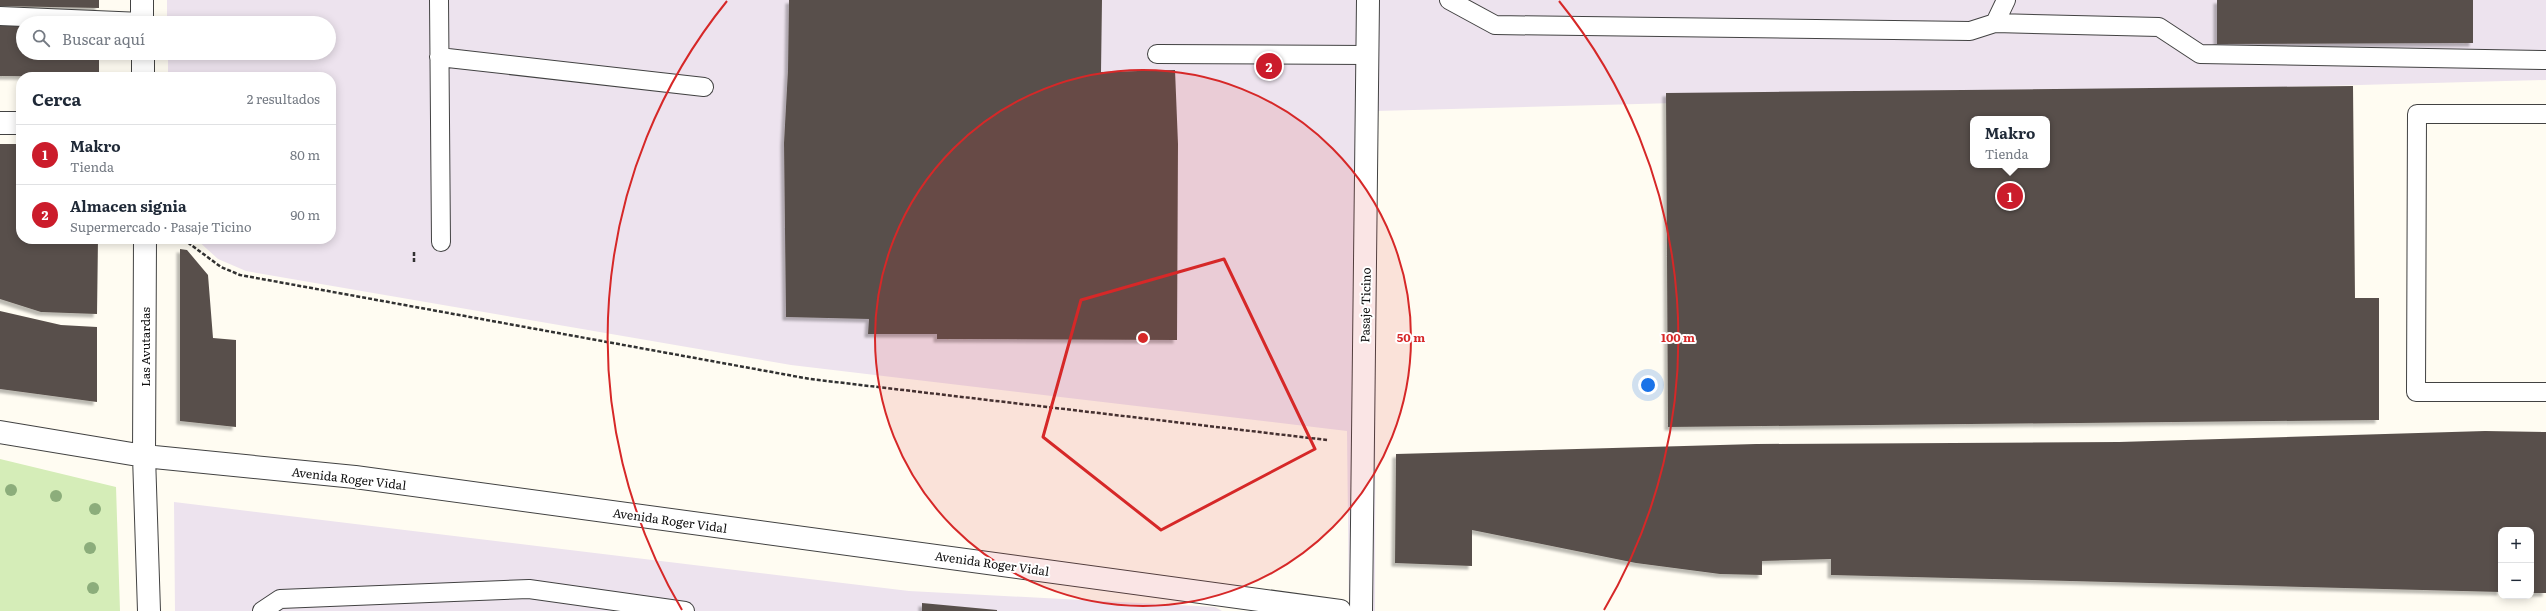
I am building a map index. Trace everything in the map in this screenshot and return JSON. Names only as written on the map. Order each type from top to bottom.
[{"type":"street","points":[[142,0],[142,16]]},
{"type":"street","name":"Pasaje Ticino","points":[[1361,611],[1368,0]]},
{"type":"street","points":[[143,60],[143,72]]},
{"type":"street","points":[[0,123],[16,123]]},
{"type":"street","name":"Las Avutardas","points":[[145,244],[144,456],[149,611]]},
{"type":"street","name":"Avenida Roger Vidal","points":[[0,432],[144,456],[355,477],[1268,605],[1340,611]]},
{"type":"lane","points":[[439,0],[441,242]]},
{"type":"lane","points":[[1449,0],[1494,25],[1970,31],[1995,23],[2159,27],[2200,54],[2546,60]]},
{"type":"lane","points":[[1995,23],[2006,0]]},
{"type":"lane","points":[[0,16],[16,17]]},
{"type":"lane","points":[[1157,54],[1368,55]]},
{"type":"lane","points":[[439,57],[704,88]]},
{"type":"lane","points":[[2546,114],[2417,114],[2416,392],[2546,392]]},
{"type":"lane","points":[[262,611],[280,599],[529,589],[685,611]]},
{"type":"path","points":[[190,244],[222,267],[240,275],[810,379],[1327,440]]},
{"type":"highlighted area","points":[[1224,259],[1315,449],[1161,530],[1043,437],[1081,300]]},
{"type":"shaded area","points":[[167,0],[2546,0],[2546,80],[1376,111],[1375,611],[1349,611],[1347,431],[791,365],[246,271],[218,259],[202,244],[336,244],[336,72],[168,72],[168,60],[336,60],[336,16],[167,16]]},
{"type":"shaded area","points":[[174,502],[909,591],[1215,607],[1222,611],[175,611]]},
{"type":"green space","points":[[0,459],[116,487],[120,611],[0,611]]},
{"type":"building","points":[[0,0],[99,0],[99,8],[0,6]]},
{"type":"building","points":[[789,0],[1102,0],[1101,72],[1175,70],[1178,144],[1177,340],[937,339],[937,334],[868,334],[869,319],[786,317],[784,143],[788,70]]},
{"type":"building","points":[[2217,0],[2473,0],[2473,43],[2217,44]]},
{"type":"building","points":[[0,24],[16,24],[16,60],[99,60],[99,72],[16,72],[16,76],[0,76]]},
{"type":"building","points":[[2353,86],[2355,298],[2379,298],[2379,420],[1668,427],[1666,93]]},
{"type":"building","points":[[0,144],[16,144],[16,244],[98,244],[97,314],[41,312],[0,299]]},
{"type":"building","points":[[180,249],[187,250],[208,275],[213,338],[236,340],[236,427],[180,421]]},
{"type":"building","points":[[0,311],[61,325],[97,327],[97,402],[0,389]]},
{"type":"building","points":[[2485,431],[2546,432],[2546,593],[2534,593],[2534,527],[2498,527],[2498,592],[1831,575],[1831,559],[1762,561],[1762,575],[1720,574],[1636,563],[1472,530],[1472,566],[1395,563],[1396,454],[1756,444],[2119,442]]},
{"type":"building","points":[[922,603],[997,610],[997,611],[922,611]]},
{"type":"place","name":"Almacen signia","points":[[1269,66]]},
{"type":"place","name":"Makro","points":[[2010,196]]}]
